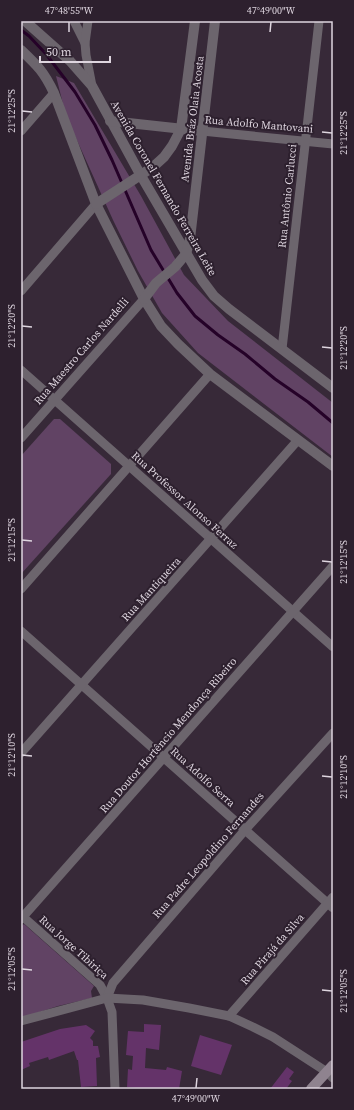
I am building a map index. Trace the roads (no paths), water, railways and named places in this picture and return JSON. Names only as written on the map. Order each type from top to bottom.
[{"type":"main road","points":[[311,1089],[331,1072]]},
{"type":"street","name":"Avenida Coronel Fernando Ferreira Leite","points":[[25,21],[70,61],[92,86],[110,121],[186,254],[214,296],[229,310],[333,388]]},
{"type":"street","points":[[74,21],[85,43]]},
{"type":"street","points":[[88,21],[85,43],[92,86]]},
{"type":"street","name":"Avenida Bráz Olaia Acosta","points":[[96,204],[140,174],[153,167],[164,157],[172,146],[181,129],[195,21]]},
{"type":"street","name":"Avenida Bráz Olaia Acosta","points":[[144,299],[156,283],[175,267],[186,254],[192,226],[215,21]]},
{"type":"street","name":"Rua Antônio Carlucci","points":[[282,349],[319,21]]},
{"type":"street","points":[[21,50],[39,67],[54,93],[96,204],[144,299],[161,326],[210,374],[333,466]]},
{"type":"street","points":[[21,131],[54,93]]},
{"type":"street","name":"Rua Adolfo Mantovani","points":[[110,121],[333,144]]},
{"type":"street","points":[[21,291],[96,204]]},
{"type":"street","name":"Rua Maestro Carlos Nardelli","points":[[21,438],[144,299]]},
{"type":"street","name":"Rua Professor Alonso Ferraz","points":[[21,370],[333,647]]},
{"type":"street","points":[[21,589],[210,374]]},
{"type":"street","name":"Rua Mantiqueira","points":[[21,753],[298,440]]},
{"type":"street","name":"Rua Doutor Hortêncio Mendonça Ribeiro","points":[[22,917],[333,566]]},
{"type":"street","name":"Rua Adolfo Serra","points":[[21,631],[245,830],[331,903]]},
{"type":"street","name":"Rua Padre Leopoldino Fernandes","points":[[107,998],[113,983],[245,830],[333,732]]},
{"type":"street","name":"Rua Pirajá da Silva","points":[[229,1016],[331,903]]},
{"type":"street","name":"Rua Jorge Tibiriça","points":[[22,917],[100,984],[112,1012],[114,1089]]},
{"type":"street","points":[[21,1021],[107,998],[143,1000],[229,1016],[273,1037],[331,1072]]},
{"type":"waterway","points":[[21,30],[29,36],[46,54],[75,92],[95,125],[112,160],[151,250],[177,293],[195,316],[275,379],[308,402],[333,423]]}]
